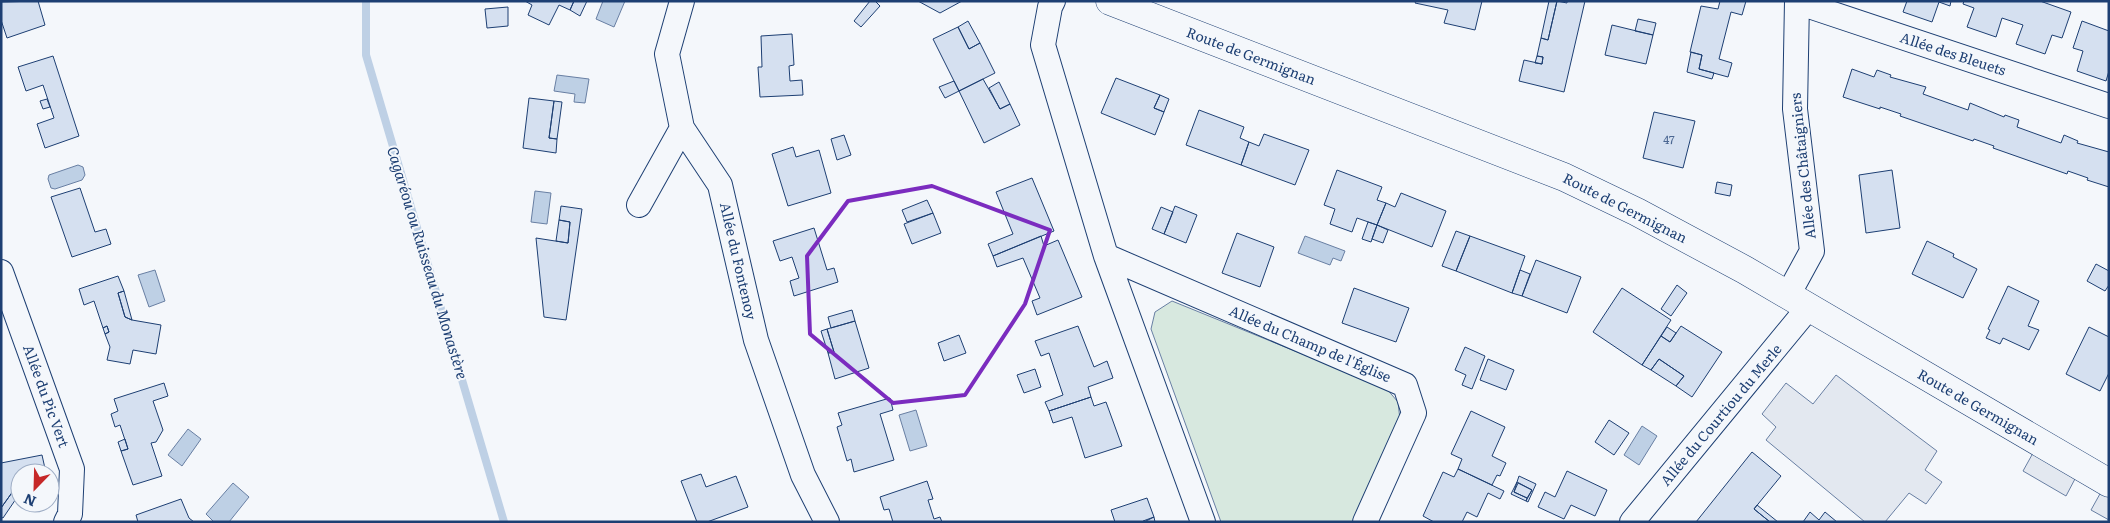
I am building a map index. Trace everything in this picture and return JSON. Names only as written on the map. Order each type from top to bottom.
[{"type":"street","name":"Allée du Fontenoy","points":[[682,1],[667,54],[682,128],[720,185],[756,340],[803,475],[827,522]]},
{"type":"street","points":[[1052,1],[1043,45],[1106,256],[1203,522]]},
{"type":"street","name":"Route de Germignan","points":[[1110,1],[1564,176],[1637,212],[1745,270],[2109,483]]},
{"type":"street","name":"Allée des Châtaigniers","points":[[1797,2],[1795,109],[1812,251],[1798,302]]},
{"type":"street","name":"Allée des Bleuets","points":[[1797,2],[2109,106]]},
{"type":"street","points":[[639,205],[682,128]]},
{"type":"street","name":"Allée du Champ de l'Église","points":[[1106,256],[1405,385],[1414,413],[1365,522]]},
{"type":"street","name":"Allée du Pic Vert","points":[[1,272],[72,469],[70,514],[66,522]]},
{"type":"street","name":"Allée du Courtiou du Merle","points":[[1632,522],[1798,302]]},
{"type":"highlighted area","points":[[932,186],[1050,230],[1025,304],[965,395],[893,403],[810,334],[807,256],[848,201]]},
{"type":"shaded area","points":[[1172,301],[1386,388],[1398,402],[1400,420],[1354,522],[1221,522],[1151,329],[1155,312]]},
{"type":"shaded area","points":[[1836,375],[1937,451],[1925,470],[1942,482],[1926,504],[1909,493],[1885,522],[1865,522],[1766,440],[1776,427],[1762,414],[1786,383],[1813,404]]},
{"type":"shaded area","points":[[2033,453],[2076,477],[2066,496],[2023,471]]},
{"type":"shaded area","points":[[2101,492],[2109,497],[2109,520],[2091,510]]},
{"type":"water","points":[[603,1],[625,1],[614,27],[596,19]]},
{"type":"water","points":[[557,75],[589,79],[585,103],[574,102],[575,94],[554,91]]},
{"type":"water","points":[[78,165],[83,167],[85,175],[82,180],[55,189],[51,188],[48,179],[49,175]]},
{"type":"water","points":[[535,191],[551,193],[547,224],[531,222]]},
{"type":"water","points":[[1305,236],[1345,251],[1341,261],[1333,258],[1330,265],[1298,253]]},
{"type":"water","points":[[155,270],[165,301],[149,307],[138,275]]},
{"type":"water","points":[[916,410],[927,446],[910,451],[899,415]]},
{"type":"water","points":[[1642,426],[1657,436],[1639,465],[1624,455]]},
{"type":"water","points":[[188,429],[201,439],[182,466],[168,455]]},
{"type":"water","points":[[233,483],[249,497],[229,522],[214,522],[206,514]]},
{"type":"building","points":[[38,1],[45,25],[7,38],[1,20],[1,2]]},
{"type":"building","points":[[525,1],[574,1],[570,10],[559,5],[549,25],[528,15],[532,5]]},
{"type":"building","points":[[574,1],[587,1],[580,16],[570,10]]},
{"type":"building","points":[[870,1],[875,1],[880,6],[861,27],[854,21]]},
{"type":"building","points":[[918,1],[962,1],[940,13]]},
{"type":"building","points":[[1416,1],[1482,1],[1475,30],[1444,23],[1448,10],[1415,3]]},
{"type":"building","points":[[1549,1],[1557,1],[1548,40],[1541,38]]},
{"type":"building","points":[[1557,1],[1567,3],[1567,1],[1585,1],[1564,92],[1519,81],[1524,60],[1542,64],[1543,57],[1537,56],[1541,38],[1548,40]]},
{"type":"building","points":[[1720,1],[1746,1],[1742,15],[1731,12],[1719,59],[1732,63],[1728,77],[1699,69],[1702,55],[1690,52],[1701,6],[1718,9]]},
{"type":"building","points":[[1907,1],[1951,1],[1950,6],[1939,2],[1932,22],[1903,12]]},
{"type":"building","points":[[1964,1],[2040,1],[2071,12],[2062,38],[2052,35],[2045,54],[2016,44],[2023,25],[2002,18],[1996,37],[1967,27],[1974,8],[1963,4]]},
{"type":"building","points":[[508,7],[508,26],[487,28],[485,9]]},
{"type":"building","points":[[1638,19],[1656,23],[1653,35],[1635,31]]},
{"type":"building","points":[[968,21],[980,43],[969,49],[958,27]]},
{"type":"building","points":[[2082,21],[2109,31],[2109,71],[2106,81],[2077,71],[2083,51],[2073,48]]},
{"type":"building","points":[[1612,25],[1653,35],[1646,64],[1605,55]]},
{"type":"building","points":[[958,27],[969,49],[980,43],[995,73],[959,91],[933,39]]},
{"type":"building","points":[[792,34],[794,65],[789,66],[790,81],[802,80],[803,95],[760,97],[758,67],[762,67],[761,36]]},
{"type":"building","points":[[1691,52],[1702,55],[1699,69],[1714,73],[1712,79],[1687,72]]},
{"type":"building","points":[[53,56],[79,136],[45,148],[37,124],[54,118],[43,85],[26,91],[18,67]]},
{"type":"building","points":[[1537,56],[1543,57],[1542,64],[1535,63]]},
{"type":"building","points":[[1852,69],[1874,77],[1877,70],[1891,75],[1890,77],[1926,87],[1923,94],[1968,110],[1970,103],[2004,117],[2005,115],[2019,120],[2017,127],[2061,143],[2064,135],[2078,141],[2077,143],[2109,152],[2109,187],[2068,171],[2067,174],[1993,148],[1994,146],[1974,139],[1973,141],[1900,116],[1901,114],[1843,97]]},
{"type":"building","points":[[1116,78],[1160,95],[1154,108],[1164,112],[1155,135],[1101,113]]},
{"type":"building","points":[[983,79],[1000,109],[1010,104],[1020,125],[984,143],[959,91]]},
{"type":"building","points":[[954,81],[959,91],[945,98],[939,87]]},
{"type":"building","points":[[999,82],[1010,104],[1000,109],[989,88]]},
{"type":"building","points":[[1160,95],[1169,99],[1164,112],[1154,108]]},
{"type":"building","points":[[529,98],[554,101],[549,138],[557,139],[556,153],[523,148]]},
{"type":"building","points":[[47,99],[50,107],[43,109],[40,101]]},
{"type":"building","points":[[554,101],[562,102],[557,139],[549,138]]},
{"type":"building","points":[[1199,110],[1244,127],[1240,138],[1249,142],[1241,165],[1186,145]]},
{"type":"building","points":[[1654,112],[1695,121],[1683,168],[1643,158]]},
{"type":"building","points":[[1264,134],[1309,150],[1295,185],[1241,165],[1249,142],[1259,146]]},
{"type":"building","points":[[844,135],[851,155],[837,160],[831,139]]},
{"type":"building","points":[[793,147],[796,157],[819,150],[831,193],[788,206],[772,154]]},
{"type":"building","points":[[1337,170],[1382,187],[1377,200],[1386,203],[1377,225],[1357,218],[1352,232],[1330,224],[1335,209],[1324,205]]},
{"type":"building","points":[[1892,170],[1900,228],[1866,233],[1859,175]]},
{"type":"building","points":[[1032,178],[1054,231],[993,256],[988,244],[1013,234],[996,192]]},
{"type":"building","points":[[1717,182],[1732,185],[1730,196],[1715,193]]},
{"type":"building","points":[[80,188],[95,232],[106,229],[111,244],[72,257],[51,197]]},
{"type":"building","points":[[1401,193],[1446,211],[1432,247],[1377,225],[1386,203],[1395,207]]},
{"type":"building","points":[[927,200],[933,213],[907,222],[902,210]]},
{"type":"building","points":[[561,206],[582,209],[566,320],[544,317],[536,238],[568,243],[570,222],[559,220]]},
{"type":"building","points":[[1175,206],[1197,215],[1186,243],[1164,234]]},
{"type":"building","points":[[1161,207],[1173,212],[1164,234],[1152,229]]},
{"type":"building","points":[[933,213],[941,233],[912,244],[904,224]]},
{"type":"building","points":[[559,220],[570,222],[568,243],[556,241]]},
{"type":"building","points":[[1368,222],[1377,225],[1371,242],[1362,239]]},
{"type":"building","points":[[1377,225],[1388,230],[1383,243],[1372,239]]},
{"type":"building","points":[[814,228],[827,270],[834,268],[838,282],[794,296],[790,281],[799,278],[792,257],[780,261],[773,241]]},
{"type":"building","points":[[1456,231],[1470,236],[1456,271],[1442,266]]},
{"type":"building","points":[[1237,233],[1274,247],[1260,287],[1222,273]]},
{"type":"building","points":[[1041,236],[1044,246],[1058,240],[1082,297],[1037,315],[1032,301],[1040,298],[1023,258],[997,267],[993,256]]},
{"type":"building","points":[[1470,236],[1525,256],[1512,293],[1456,271]]},
{"type":"building","points":[[1927,241],[1954,254],[1953,257],[1977,269],[1963,298],[1912,274]]},
{"type":"building","points":[[1536,260],[1581,277],[1567,313],[1522,296]]},
{"type":"building","points":[[2096,264],[2109,271],[2109,285],[2105,291],[2087,281]]},
{"type":"building","points":[[1520,270],[1530,274],[1522,296],[1512,293]]},
{"type":"building","points":[[118,276],[124,291],[118,293],[125,317],[161,325],[156,354],[133,350],[130,364],[107,360],[110,347],[105,334],[109,332],[107,326],[103,328],[94,301],[84,305],[79,289]]},
{"type":"building","points":[[1677,285],[1687,293],[1671,316],[1661,309]]},
{"type":"building","points":[[2008,286],[2039,301],[2028,326],[2039,330],[2029,350],[2003,338],[2000,344],[1986,338],[1990,330],[1988,329]]},
{"type":"building","points":[[1354,288],[1409,308],[1396,342],[1342,323]]},
{"type":"building","points":[[1622,288],[1671,320],[1642,365],[1593,332]]},
{"type":"building","points":[[124,291],[132,320],[125,317],[118,293]]},
{"type":"building","points":[[852,310],[855,321],[831,328],[828,317]]},
{"type":"building","points":[[855,321],[869,368],[835,379],[828,353],[834,352],[827,329]]},
{"type":"building","points":[[107,326],[109,332],[105,334],[103,328]]},
{"type":"building","points":[[1078,326],[1094,367],[1107,361],[1113,378],[1088,387],[1091,397],[1049,411],[1045,402],[1063,395],[1049,353],[1041,356],[1035,341]]},
{"type":"building","points":[[1681,326],[1722,352],[1692,397],[1676,386],[1684,376],[1659,359],[1651,370],[1642,365],[1661,336],[1670,342]]},
{"type":"building","points":[[1667,327],[1676,333],[1670,342],[1661,336]]},
{"type":"building","points":[[2089,327],[2109,337],[2109,373],[2100,391],[2066,374]]},
{"type":"building","points":[[827,329],[834,352],[828,353],[821,331]]},
{"type":"building","points":[[959,335],[966,353],[944,361],[938,343]]},
{"type":"building","points":[[1465,347],[1485,356],[1472,389],[1462,385],[1466,375],[1455,370]]},
{"type":"building","points":[[1488,359],[1514,370],[1506,390],[1480,380]]},
{"type":"building","points":[[1659,359],[1684,376],[1676,386],[1651,370]]},
{"type":"building","points":[[1035,369],[1041,387],[1024,393],[1017,375]]},
{"type":"building","points":[[164,383],[168,396],[153,401],[163,430],[156,442],[151,443],[162,476],[133,485],[121,451],[128,449],[120,425],[115,427],[111,414],[118,411],[114,399]]},
{"type":"building","points":[[1091,397],[1094,406],[1106,402],[1122,446],[1085,458],[1072,417],[1053,423],[1049,411]]},
{"type":"building","points":[[890,398],[893,410],[880,414],[894,460],[854,472],[851,459],[847,461],[837,427],[842,425],[838,413]]},
{"type":"building","points":[[1471,411],[1505,427],[1492,456],[1506,463],[1500,476],[1497,475],[1492,485],[1458,469],[1462,459],[1451,454]]},
{"type":"building","points":[[1609,420],[1629,433],[1614,455],[1595,442]]},
{"type":"building","points":[[125,439],[128,449],[121,451],[118,442]]},
{"type":"building","points":[[1752,452],[1781,476],[1754,509],[1770,522],[1696,522]]},
{"type":"building","points":[[42,455],[44,463],[10,463],[10,495],[1,508],[1,463]]},
{"type":"building","points":[[1458,469],[1504,491],[1500,499],[1488,493],[1477,517],[1467,512],[1462,522],[1434,522],[1423,516],[1443,472],[1454,477]]},
{"type":"building","points":[[1567,471],[1607,490],[1595,516],[1571,505],[1564,519],[1538,507],[1545,492],[1555,497]]},
{"type":"building","points":[[701,474],[706,487],[736,476],[748,507],[707,522],[697,522],[681,481]]},
{"type":"building","points":[[1519,476],[1536,484],[1528,502],[1526,501],[1532,490],[1517,482]]},
{"type":"building","points":[[927,481],[933,499],[928,500],[934,519],[940,517],[942,522],[893,522],[889,509],[884,510],[880,497]]},
{"type":"building","points":[[1517,482],[1514,492],[1527,498],[1526,501],[1511,494]]},
{"type":"building","points":[[1518,483],[1532,490],[1527,498],[1514,492]]},
{"type":"building","points":[[10,495],[10,508],[3,518],[1,517],[1,508]]},
{"type":"building","points":[[1147,498],[1154,517],[1144,522],[1115,522],[1111,510]]},
{"type":"building","points":[[181,499],[189,518],[194,522],[138,522],[136,515]]},
{"type":"building","points":[[1757,505],[1778,522],[1770,522],[1754,509]]},
{"type":"building","points":[[1810,512],[1819,520],[1825,512],[1837,522],[1803,522]]},
{"type":"building","points":[[1154,517],[1155,522],[1143,521]]},
{"type":"waterway","name":"Cagaréou ou Ruisseau du Monastère","points":[[366,1],[366,55],[504,522]]}]
